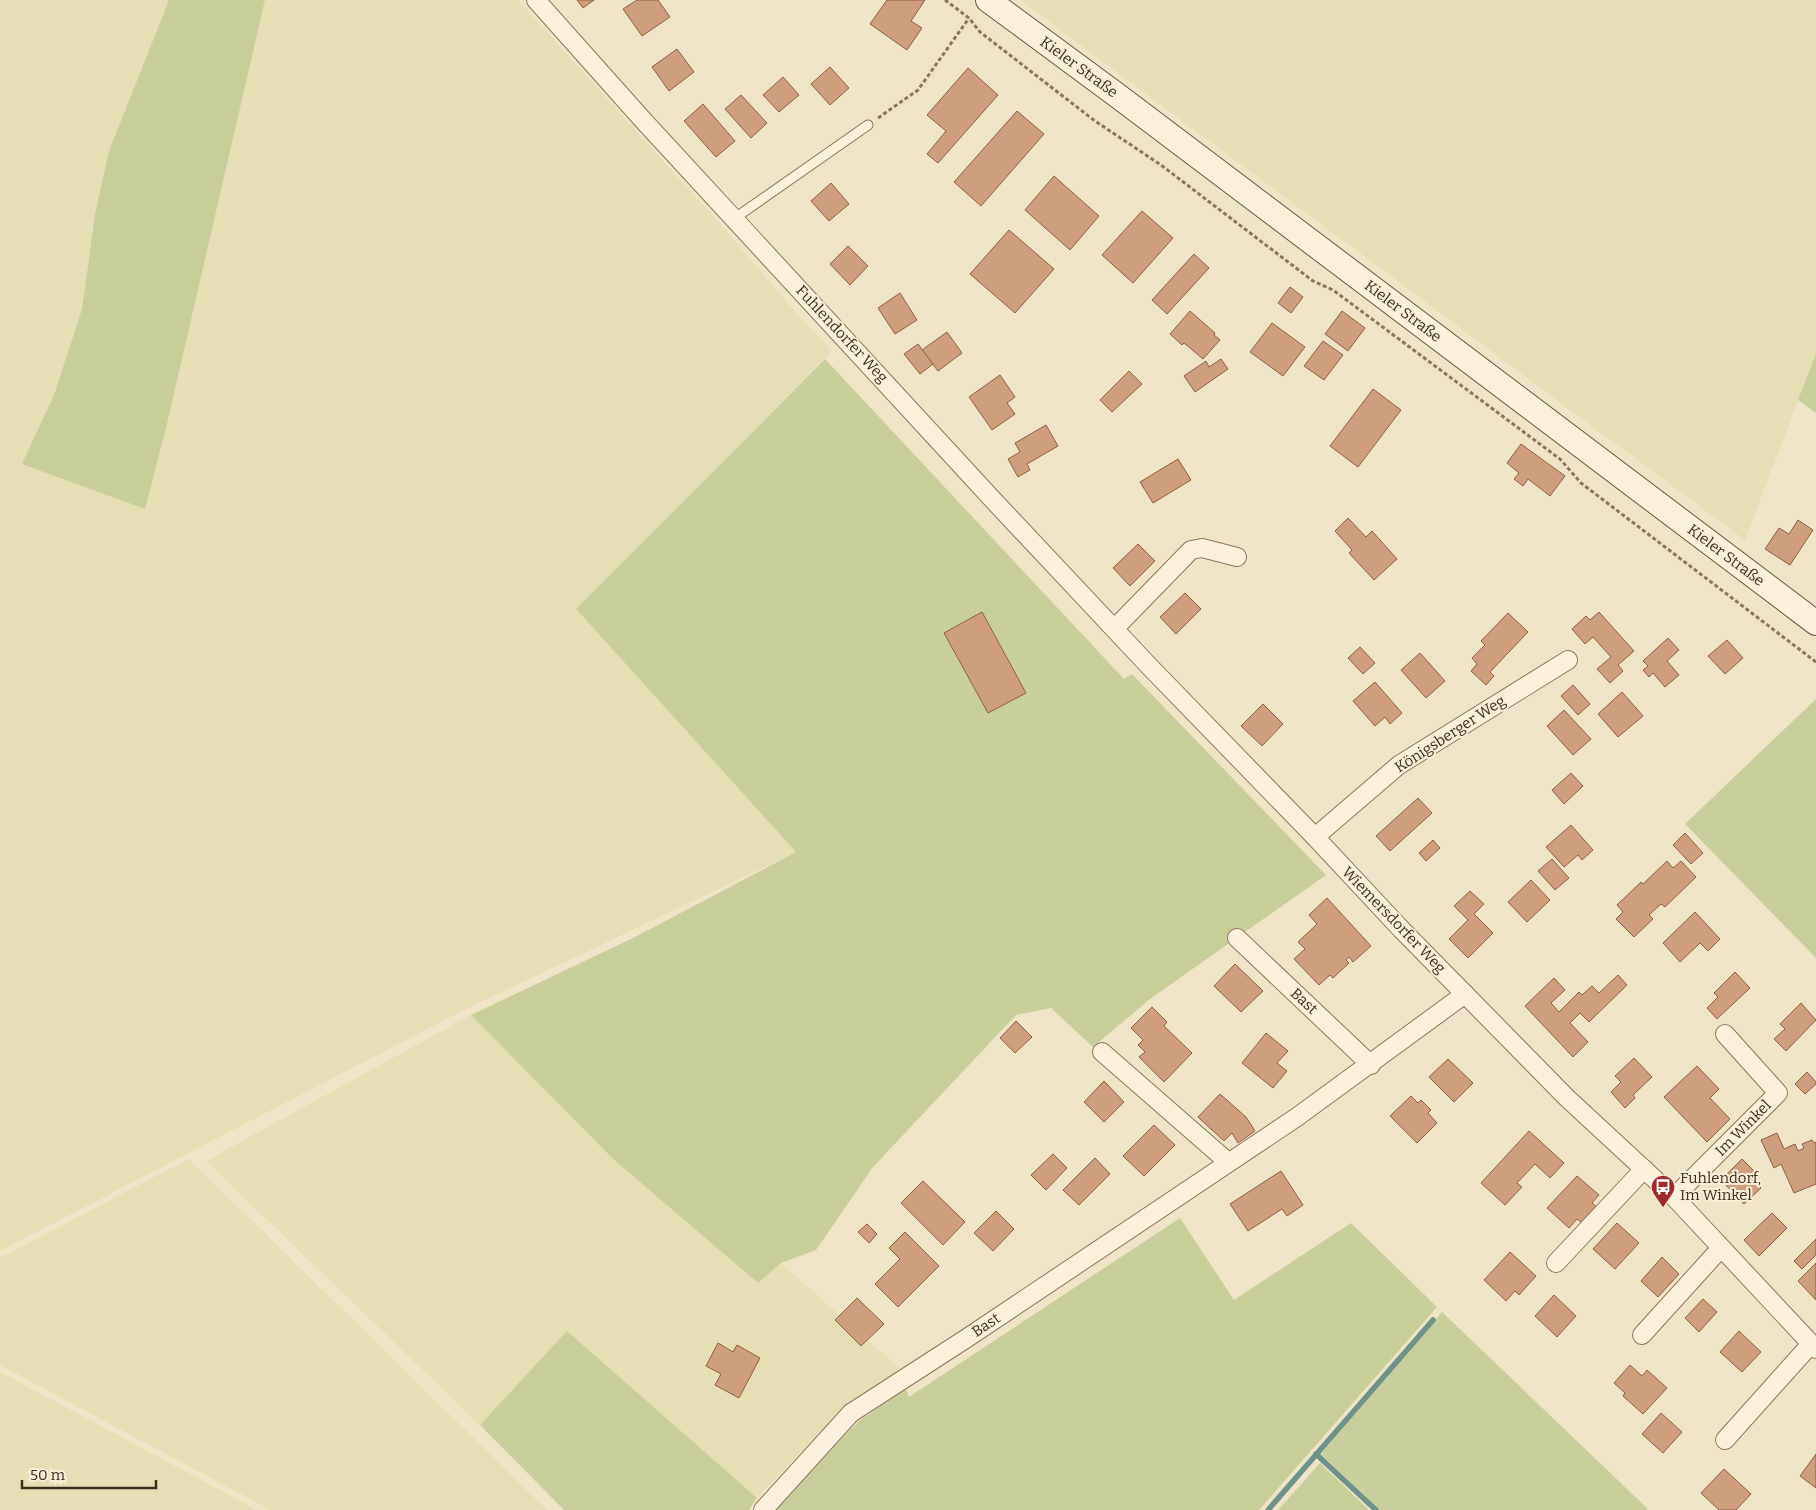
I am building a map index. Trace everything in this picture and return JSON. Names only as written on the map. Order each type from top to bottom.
[{"type":"main road","name":"Kieler Straße","points":[[988,0],[1816,623]]},
{"type":"street","name":"Fuhlendorfer Weg","points":[[536,0],[642,119],[994,501],[1149,666]]},
{"type":"street","points":[[1114,628],[1191,550],[1202,548],[1237,557]]},
{"type":"street","name":"Königsberger Weg","points":[[1316,837],[1399,765],[1568,660]]},
{"type":"street","name":"Wiemersdorfer Weg","points":[[1149,666],[1316,837],[1401,929],[1567,1098],[1674,1197],[1814,1346],[1725,1440]]},
{"type":"street","name":"Bast","points":[[1237,938],[1371,1064]]},
{"type":"street","name":"Bast","points":[[763,1510],[851,1414],[1297,1117],[1465,994]]},
{"type":"street","name":"Im Winkel","points":[[1674,1197],[1778,1093],[1726,1034]]},
{"type":"street","points":[[1102,1052],[1228,1162]]},
{"type":"street","points":[[1556,1263],[1644,1169]]},
{"type":"street","points":[[1642,1335],[1720,1248]]},
{"type":"lane","points":[[735,218],[868,125]]},
{"type":"path","points":[[945,0],[969,18],[980,32],[1096,121],[1161,165],[1313,281],[1333,290],[1560,459],[1581,483],[1816,662]]},
{"type":"path","points":[[868,125],[918,90],[969,18]]},
{"type":"shaded area","points":[[0,0],[169,0],[109,151],[95,214],[82,309],[54,395],[23,464],[145,508],[167,424],[265,0],[518,0],[720,224],[804,322],[832,351],[576,609],[796,852],[468,1008],[0,1251]]},
{"type":"shaded area","points":[[1020,0],[1816,0],[1816,354],[1745,540]]},
{"type":"shaded area","points":[[471,1015],[612,1158],[758,1283],[781,1263],[902,1371],[844,1406],[757,1498],[567,1332],[480,1425],[206,1161]]},
{"type":"shaded area","points":[[189,1159],[547,1510],[271,1510],[0,1365],[0,1258]]},
{"type":"shaded area","points":[[0,1372],[257,1510],[0,1510]]},
{"type":"green space","points":[[169,0],[265,0],[167,424],[145,509],[22,464],[54,395],[82,309],[95,214],[109,151]]},
{"type":"green space","points":[[1816,354],[1816,413],[1798,400]]},
{"type":"green space","points":[[825,359],[1124,679],[1132,674],[1326,875],[1150,999],[1093,1047],[1051,1008],[1016,1015],[873,1167],[816,1250],[781,1263],[758,1283],[612,1158],[471,1015],[635,937],[796,852],[576,609]]},
{"type":"green space","points":[[1816,699],[1816,958],[1685,824]]},
{"type":"green space","points":[[1180,1218],[1234,1300],[1351,1223],[1437,1307],[1259,1510],[772,1510],[859,1421],[906,1389],[909,1397]]},
{"type":"green space","points":[[1442,1312],[1648,1509],[1380,1510],[1321,1454]]},
{"type":"green space","points":[[567,1331],[757,1498],[749,1510],[564,1510],[480,1425]]},
{"type":"green space","points":[[1320,1463],[1369,1510],[1278,1510]]},
{"type":"building","points":[[577,0],[594,0],[583,8]]},
{"type":"building","points":[[637,0],[658,0],[670,17],[642,36],[623,9]]},
{"type":"building","points":[[887,0],[925,0],[911,21],[922,28],[907,50],[870,24]]},
{"type":"building","points":[[677,49],[694,72],[669,91],[652,67]]},
{"type":"building","points":[[830,67],[849,88],[830,105],[811,84]]},
{"type":"building","points":[[968,68],[998,95],[938,163],[927,154],[946,131],[927,115]]},
{"type":"building","points":[[783,77],[799,95],[779,112],[763,95]]},
{"type":"building","points":[[741,95],[767,123],[751,138],[725,109]]},
{"type":"building","points":[[703,104],[735,141],[716,157],[684,121]]},
{"type":"building","points":[[1017,111],[1044,134],[981,206],[954,182]]},
{"type":"building","points":[[1054,176],[1099,216],[1070,250],[1025,210]]},
{"type":"building","points":[[831,183],[849,204],[829,221],[811,201]]},
{"type":"building","points":[[1142,211],[1173,238],[1133,283],[1102,255]]},
{"type":"building","points":[[1009,230],[1054,269],[1015,313],[970,274]]},
{"type":"building","points":[[848,246],[868,266],[850,285],[830,264]]},
{"type":"building","points":[[1194,254],[1209,268],[1167,314],[1152,300]]},
{"type":"building","points":[[1290,287],[1303,297],[1291,313],[1278,303]]},
{"type":"building","points":[[900,293],[917,320],[895,334],[878,308]]},
{"type":"building","points":[[1190,311],[1215,333],[1214,335],[1220,340],[1203,359],[1184,343],[1182,345],[1170,334]]},
{"type":"building","points":[[1342,311],[1365,328],[1348,351],[1325,334]]},
{"type":"building","points":[[1272,323],[1305,347],[1283,376],[1250,352]]},
{"type":"building","points":[[947,332],[962,353],[938,371],[922,350]]},
{"type":"building","points":[[1323,341],[1343,355],[1324,380],[1304,366]]},
{"type":"building","points":[[918,344],[933,364],[920,374],[904,354]]},
{"type":"building","points":[[1221,359],[1228,369],[1195,392],[1184,376],[1206,361],[1209,367]]},
{"type":"building","points":[[1129,371],[1142,384],[1112,412],[1100,400]]},
{"type":"building","points":[[1000,375],[1015,397],[1007,403],[1015,414],[992,430],[969,397]]},
{"type":"building","points":[[1373,389],[1401,410],[1358,467],[1330,446]]},
{"type":"building","points":[[1046,425],[1058,446],[1027,464],[1030,470],[1018,477],[1008,459],[1020,452],[1015,443]]},
{"type":"building","points":[[1521,444],[1565,476],[1550,496],[1528,479],[1523,486],[1514,479],[1519,473],[1507,463]]},
{"type":"building","points":[[1178,459],[1191,480],[1153,503],[1140,482]]},
{"type":"building","points":[[1348,518],[1366,537],[1372,531],[1397,559],[1374,580],[1349,553],[1352,550],[1335,531]]},
{"type":"building","points":[[1798,520],[1813,530],[1790,565],[1765,549],[1779,528],[1789,534]]},
{"type":"building","points":[[1138,544],[1155,561],[1130,586],[1113,568]]},
{"type":"building","points":[[1185,593],[1201,609],[1176,634],[1160,617]]},
{"type":"building","points":[[982,612],[1026,693],[988,713],[944,633]]},
{"type":"building","points":[[1599,612],[1634,651],[1618,665],[1623,671],[1610,683],[1597,669],[1611,657],[1593,637],[1585,644],[1572,629],[1586,616],[1590,620]]},
{"type":"building","points":[[1508,613],[1528,632],[1490,672],[1494,676],[1486,685],[1471,671],[1477,664],[1472,658],[1485,645],[1481,641]]},
{"type":"building","points":[[1668,638],[1679,650],[1667,661],[1679,675],[1665,687],[1653,673],[1649,677],[1643,670],[1648,666],[1643,661]]},
{"type":"building","points":[[1727,640],[1743,658],[1725,674],[1708,656]]},
{"type":"building","points":[[1360,647],[1375,663],[1363,674],[1348,658]]},
{"type":"building","points":[[1420,653],[1445,681],[1426,698],[1401,670]]},
{"type":"building","points":[[1375,682],[1402,713],[1390,724],[1385,717],[1375,726],[1353,701]]},
{"type":"building","points":[[1573,685],[1590,704],[1578,715],[1561,696]]},
{"type":"building","points":[[1622,692],[1643,716],[1618,737],[1598,714]]},
{"type":"building","points":[[1263,704],[1283,724],[1262,746],[1241,726]]},
{"type":"building","points":[[1564,710],[1591,739],[1573,755],[1547,726]]},
{"type":"building","points":[[1571,773],[1583,786],[1564,804],[1552,790]]},
{"type":"building","points":[[1418,798],[1432,813],[1390,851],[1376,836]]},
{"type":"building","points":[[1571,825],[1593,850],[1582,860],[1578,855],[1564,867],[1546,847]]},
{"type":"building","points":[[1685,833],[1703,853],[1691,864],[1673,845]]},
{"type":"building","points":[[1433,840],[1440,848],[1426,861],[1419,853]]},
{"type":"building","points":[[1552,859],[1569,878],[1555,890],[1538,871]]},
{"type":"building","points":[[1667,861],[1673,868],[1681,861],[1696,877],[1665,907],[1661,904],[1649,915],[1653,919],[1634,937],[1616,919],[1623,912],[1617,905]]},
{"type":"building","points":[[1531,880],[1550,900],[1527,922],[1508,902]]},
{"type":"building","points":[[1470,891],[1484,904],[1474,914],[1493,933],[1468,958],[1449,939],[1468,920],[1454,906]]},
{"type":"building","points":[[1327,898],[1371,946],[1353,962],[1349,957],[1346,960],[1349,963],[1333,978],[1330,975],[1319,985],[1294,959],[1305,949],[1298,942],[1317,924],[1309,915]]},
{"type":"building","points":[[1695,912],[1720,939],[1708,951],[1700,943],[1680,962],[1663,943]]},
{"type":"building","points":[[1235,964],[1263,991],[1241,1012],[1214,986]]},
{"type":"building","points":[[1735,972],[1750,988],[1717,1019],[1707,1008],[1718,997],[1714,993]]},
{"type":"building","points":[[1618,975],[1627,985],[1589,1022],[1580,1013],[1570,1023],[1588,1042],[1573,1057],[1525,1006],[1554,978],[1565,990],[1551,1003],[1559,1012],[1579,992],[1582,995],[1592,986],[1599,993]]},
{"type":"building","points":[[1801,1003],[1816,1020],[1786,1051],[1774,1039],[1785,1029],[1780,1024]]},
{"type":"building","points":[[1152,1007],[1167,1022],[1164,1026],[1192,1053],[1164,1082],[1139,1057],[1145,1052],[1138,1045],[1143,1040],[1131,1028]]},
{"type":"building","points":[[1016,1021],[1032,1037],[1015,1053],[1000,1038]]},
{"type":"building","points":[[1266,1033],[1288,1051],[1277,1063],[1287,1071],[1273,1088],[1242,1063]]},
{"type":"building","points":[[1634,1058],[1652,1077],[1633,1095],[1635,1098],[1625,1108],[1611,1092],[1621,1082],[1615,1076]]},
{"type":"building","points":[[1448,1059],[1473,1083],[1454,1102],[1429,1077]]},
{"type":"building","points":[[1697,1066],[1719,1089],[1710,1098],[1730,1119],[1707,1142],[1664,1097]]},
{"type":"building","points":[[1807,1072],[1816,1084],[1805,1094],[1795,1084]]},
{"type":"building","points":[[1104,1081],[1124,1102],[1104,1122],[1084,1102]]},
{"type":"building","points":[[1220,1094],[1246,1117],[1255,1131],[1238,1143],[1232,1133],[1224,1141],[1198,1117]]},
{"type":"building","points":[[1411,1096],[1418,1103],[1421,1100],[1431,1110],[1428,1113],[1437,1123],[1417,1143],[1390,1116]]},
{"type":"building","points":[[1154,1125],[1175,1145],[1144,1176],[1123,1156]]},
{"type":"building","points":[[1529,1131],[1564,1163],[1550,1178],[1535,1164],[1517,1183],[1522,1187],[1505,1205],[1481,1183]]},
{"type":"building","points":[[1777,1133],[1784,1149],[1795,1144],[1798,1151],[1804,1148],[1802,1144],[1812,1140],[1814,1143],[1816,1142],[1816,1184],[1794,1193],[1781,1164],[1774,1168],[1761,1140]]},
{"type":"building","points":[[1053,1154],[1067,1168],[1046,1190],[1031,1175]]},
{"type":"building","points":[[1095,1158],[1110,1174],[1079,1205],[1063,1190]]},
{"type":"building","points":[[1742,1159],[1759,1176],[1754,1181],[1761,1188],[1744,1204],[1721,1180]]},
{"type":"building","points":[[1281,1171],[1303,1205],[1287,1216],[1282,1209],[1248,1231],[1230,1204]]},
{"type":"building","points":[[1577,1176],[1599,1195],[1592,1203],[1598,1208],[1583,1224],[1577,1219],[1569,1228],[1547,1208]]},
{"type":"building","points":[[923,1181],[965,1222],[943,1245],[901,1203]]},
{"type":"building","points":[[996,1211],[1014,1229],[993,1251],[974,1233]]},
{"type":"building","points":[[1772,1213],[1787,1228],[1759,1256],[1744,1240]]},
{"type":"building","points":[[1617,1223],[1639,1243],[1615,1269],[1593,1249]]},
{"type":"building","points":[[867,1224],[877,1234],[869,1243],[858,1232]]},
{"type":"building","points":[[905,1232],[939,1266],[898,1307],[875,1284],[900,1259],[889,1248]]},
{"type":"building","points":[[1816,1239],[1816,1255],[1802,1269],[1794,1261]]},
{"type":"building","points":[[1510,1252],[1536,1276],[1519,1295],[1515,1291],[1506,1301],[1484,1280]]},
{"type":"building","points":[[1662,1257],[1679,1274],[1658,1297],[1641,1281]]},
{"type":"building","points":[[1816,1263],[1816,1300],[1798,1281]]},
{"type":"building","points":[[1554,1295],[1576,1316],[1557,1337],[1535,1316]]},
{"type":"building","points":[[857,1298],[884,1324],[861,1346],[835,1320]]},
{"type":"building","points":[[1703,1299],[1717,1312],[1699,1332],[1685,1318]]},
{"type":"building","points":[[1739,1331],[1761,1352],[1742,1372],[1720,1352]]},
{"type":"building","points":[[718,1343],[733,1352],[737,1345],[760,1358],[739,1398],[715,1385],[721,1374],[706,1366]]},
{"type":"building","points":[[1630,1365],[1642,1376],[1647,1370],[1667,1388],[1643,1414],[1623,1396],[1625,1393],[1614,1383]]},
{"type":"building","points":[[1661,1413],[1682,1432],[1663,1453],[1642,1434]]},
{"type":"building","points":[[1816,1454],[1816,1488],[1800,1476]]},
{"type":"building","points":[[1724,1469],[1751,1494],[1736,1510],[1719,1510],[1701,1493]]},
{"type":"waterway","points":[[1268,1510],[1433,1320]]},
{"type":"waterway","points":[[1316,1454],[1376,1510]]},
{"type":"place","name":"Fuhlendorf, Im Winkel","points":[[1663,1208]]}]
